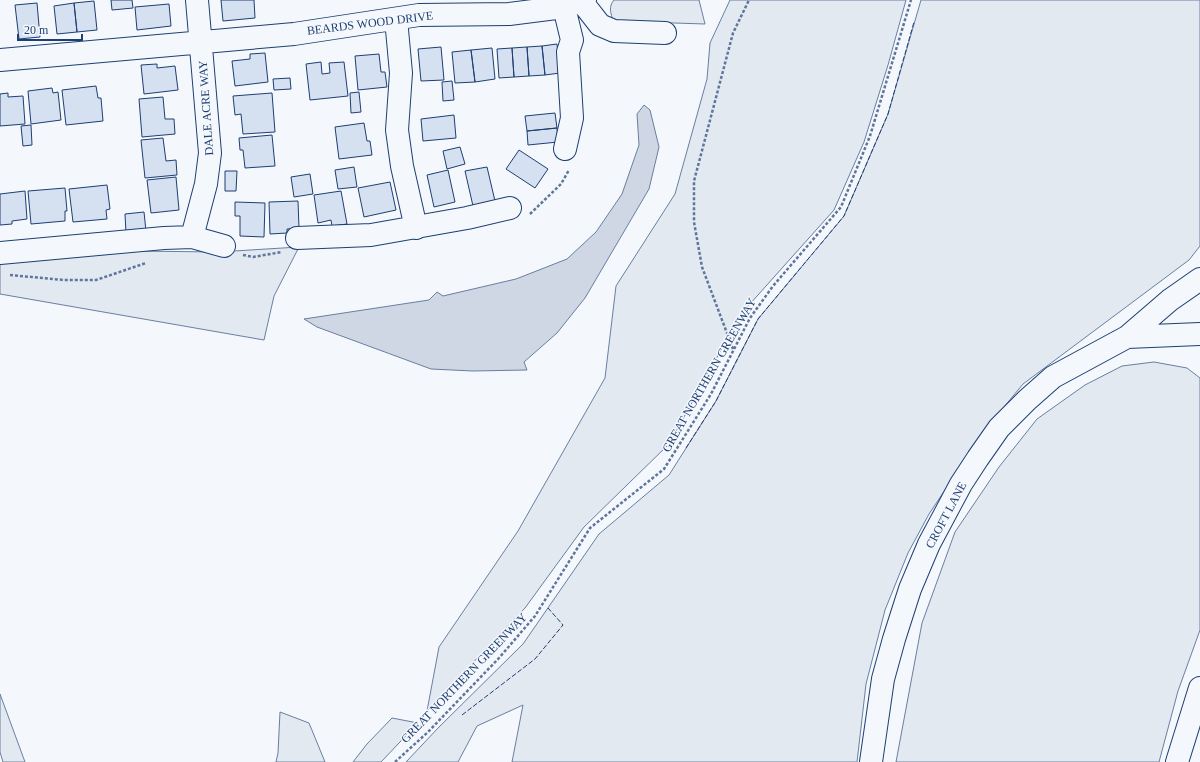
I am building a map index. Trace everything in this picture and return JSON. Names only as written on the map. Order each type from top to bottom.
[{"type":"main road","name":"DALE ACRE WAY","points":[[192,237],[206,184],[210,153],[197,0]]},
{"type":"main road","name":"BEARDS WOOD DRIVE","points":[[0,60],[201,41],[294,34],[396,19],[461,7],[510,14],[577,3]]},
{"type":"main road","points":[[577,3],[600,25],[614,31],[665,33]]},
{"type":"main road","points":[[569,156],[572,118],[568,52],[572,40],[577,3]]},
{"type":"main road","points":[[396,19],[401,72],[397,130],[402,166],[416,228]]},
{"type":"main road","points":[[293,245],[371,235],[467,218],[518,211]]},
{"type":"main road","points":[[0,253],[164,238],[192,237],[231,250]]},
{"type":"main road","name":"CROFT LANE","points":[[871,762],[883,679],[910,589],[929,544],[962,484],[999,428],[1027,400],[1054,377],[1127,337],[1170,300],[1200,279]]},
{"type":"main road","name":"CROFT LANE","points":[[1127,337],[1200,334]]},
{"type":"main road","points":[[1178,762],[1200,688]]},
{"type":"path","points":[[734,350],[702,267],[694,222],[694,181],[733,33],[749,0]]},
{"type":"path","name":"GREAT NORTHERN GREENWAY","points":[[395,762],[434,726],[499,658],[535,616],[590,528],[664,469],[710,394],[750,318],[773,286],[841,207],[870,136],[911,0]]},
{"type":"path","points":[[518,211],[533,213],[561,184],[569,156]]},
{"type":"path","points":[[231,250],[253,256],[293,245]]},
{"type":"path","points":[[7,275],[64,280],[96,280],[148,262]]},
{"type":"shaded area","points":[[614,0],[699,0],[705,24],[613,21],[611,8]]},
{"type":"shaded area","points":[[730,0],[906,0],[864,142],[834,210],[741,314],[669,444],[584,527],[525,608],[427,711],[439,647],[518,531],[605,378],[616,286],[675,194],[707,79],[710,43]]},
{"type":"shaded area","points":[[921,0],[1200,0],[1200,246],[1189,260],[1023,384],[985,430],[929,514],[908,553],[885,610],[866,684],[857,762],[512,762],[523,705],[477,726],[458,762],[406,762],[439,727],[523,644],[599,534],[669,475],[716,401],[758,319],[844,216],[888,114]]},
{"type":"shaded area","points":[[644,105],[650,110],[659,147],[649,189],[585,298],[557,333],[524,362],[527,370],[473,371],[431,369],[317,327],[304,319],[429,300],[437,292],[443,296],[516,279],[567,259],[596,232],[622,194],[639,145],[637,114]]},
{"type":"shaded area","points":[[299,247],[274,296],[264,340],[0,294],[0,261],[132,251],[218,252]]},
{"type":"shaded area","points":[[1154,362],[1187,368],[1200,378],[1200,630],[1178,691],[1159,762],[896,762],[922,623],[955,532],[999,467],[1037,419],[1085,385],[1122,366]]},
{"type":"shaded area","points":[[0,694],[25,762],[3,762],[0,752]]},
{"type":"shaded area","points":[[280,712],[309,723],[325,762],[276,762],[278,753]]},
{"type":"shaded area","points":[[392,718],[418,723],[381,762],[353,762],[367,744]]},
{"type":"building","points":[[111,0],[132,0],[133,8],[112,10]]},
{"type":"building","points":[[221,0],[254,0],[255,18],[223,21]]},
{"type":"building","points":[[94,1],[97,30],[77,32],[74,3]]},
{"type":"building","points":[[37,3],[40,37],[19,39],[15,5]]},
{"type":"building","points":[[74,3],[77,32],[57,34],[54,6]]},
{"type":"building","points":[[169,4],[171,26],[137,30],[135,7]]},
{"type":"building","points":[[557,44],[560,73],[545,75],[542,46]]},
{"type":"building","points":[[542,46],[545,75],[529,76],[527,47]]},
{"type":"building","points":[[441,47],[444,80],[421,81],[418,49]]},
{"type":"building","points":[[527,47],[529,76],[514,77],[512,48]]},
{"type":"building","points":[[492,48],[495,79],[475,82],[471,50]]},
{"type":"building","points":[[512,48],[514,77],[499,78],[497,49]]},
{"type":"building","points":[[471,50],[475,82],[455,83],[452,52]]},
{"type":"building","points":[[265,53],[268,82],[235,86],[232,61],[250,59],[250,54]]},
{"type":"building","points":[[379,54],[381,72],[385,72],[387,87],[358,90],[355,56]]},
{"type":"building","points":[[321,62],[322,74],[330,73],[329,63],[344,62],[348,96],[310,100],[306,64]]},
{"type":"building","points":[[157,64],[157,68],[175,66],[178,90],[144,94],[141,65]]},
{"type":"building","points":[[290,78],[291,89],[274,90],[273,79]]},
{"type":"building","points":[[452,81],[454,100],[443,101],[442,82]]},
{"type":"building","points":[[96,86],[98,98],[101,98],[103,121],[66,125],[62,90]]},
{"type":"building","points":[[52,88],[53,93],[58,92],[61,120],[31,124],[28,91]]},
{"type":"building","points":[[359,92],[361,112],[351,113],[350,93]]},
{"type":"building","points":[[8,93],[8,97],[23,96],[25,124],[0,126],[0,94]]},
{"type":"building","points":[[272,93],[275,132],[243,134],[241,114],[235,115],[233,96]]},
{"type":"building","points":[[163,97],[165,119],[174,119],[175,134],[142,137],[139,99]]},
{"type":"building","points":[[555,113],[557,128],[527,131],[525,116]]},
{"type":"building","points":[[454,115],[456,138],[423,141],[421,119]]},
{"type":"building","points":[[364,123],[367,141],[370,141],[372,155],[339,159],[335,127]]},
{"type":"building","points":[[31,125],[32,145],[23,146],[21,126]]},
{"type":"building","points":[[557,128],[558,142],[528,145],[527,131]]},
{"type":"building","points":[[272,135],[275,166],[245,168],[243,150],[240,150],[239,138]]},
{"type":"building","points":[[163,138],[166,161],[176,160],[177,175],[145,178],[141,140]]},
{"type":"building","points":[[460,147],[465,164],[447,169],[443,151]]},
{"type":"building","points":[[519,150],[548,169],[535,188],[506,169]]},
{"type":"building","points":[[354,167],[357,187],[338,189],[335,170]]},
{"type":"building","points":[[487,167],[495,201],[473,206],[465,171]]},
{"type":"building","points":[[448,170],[455,202],[434,207],[427,175]]},
{"type":"building","points":[[225,171],[237,171],[236,191],[225,191]]},
{"type":"building","points":[[310,174],[313,194],[294,197],[291,177]]},
{"type":"building","points":[[176,177],[179,210],[151,213],[147,180]]},
{"type":"building","points":[[390,182],[396,210],[364,217],[358,188]]},
{"type":"building","points":[[107,185],[110,209],[106,210],[107,219],[73,222],[69,189]]},
{"type":"building","points":[[65,188],[67,211],[65,211],[65,221],[31,224],[28,191]]},
{"type":"building","points":[[25,191],[27,219],[12,221],[12,224],[0,225],[0,194]]},
{"type":"building","points":[[341,191],[347,224],[332,226],[331,220],[318,223],[314,195]]},
{"type":"building","points":[[298,201],[299,228],[287,229],[287,233],[270,234],[269,202]]},
{"type":"building","points":[[235,202],[265,203],[264,237],[240,236],[240,216],[235,216]]},
{"type":"building","points":[[144,212],[146,231],[126,233],[125,214]]},
{"type":"fence","points":[[686,448],[716,401],[758,319],[844,216],[888,114],[914,22]]},
{"type":"fence","points":[[462,715],[535,659],[563,625],[548,608]]}]
